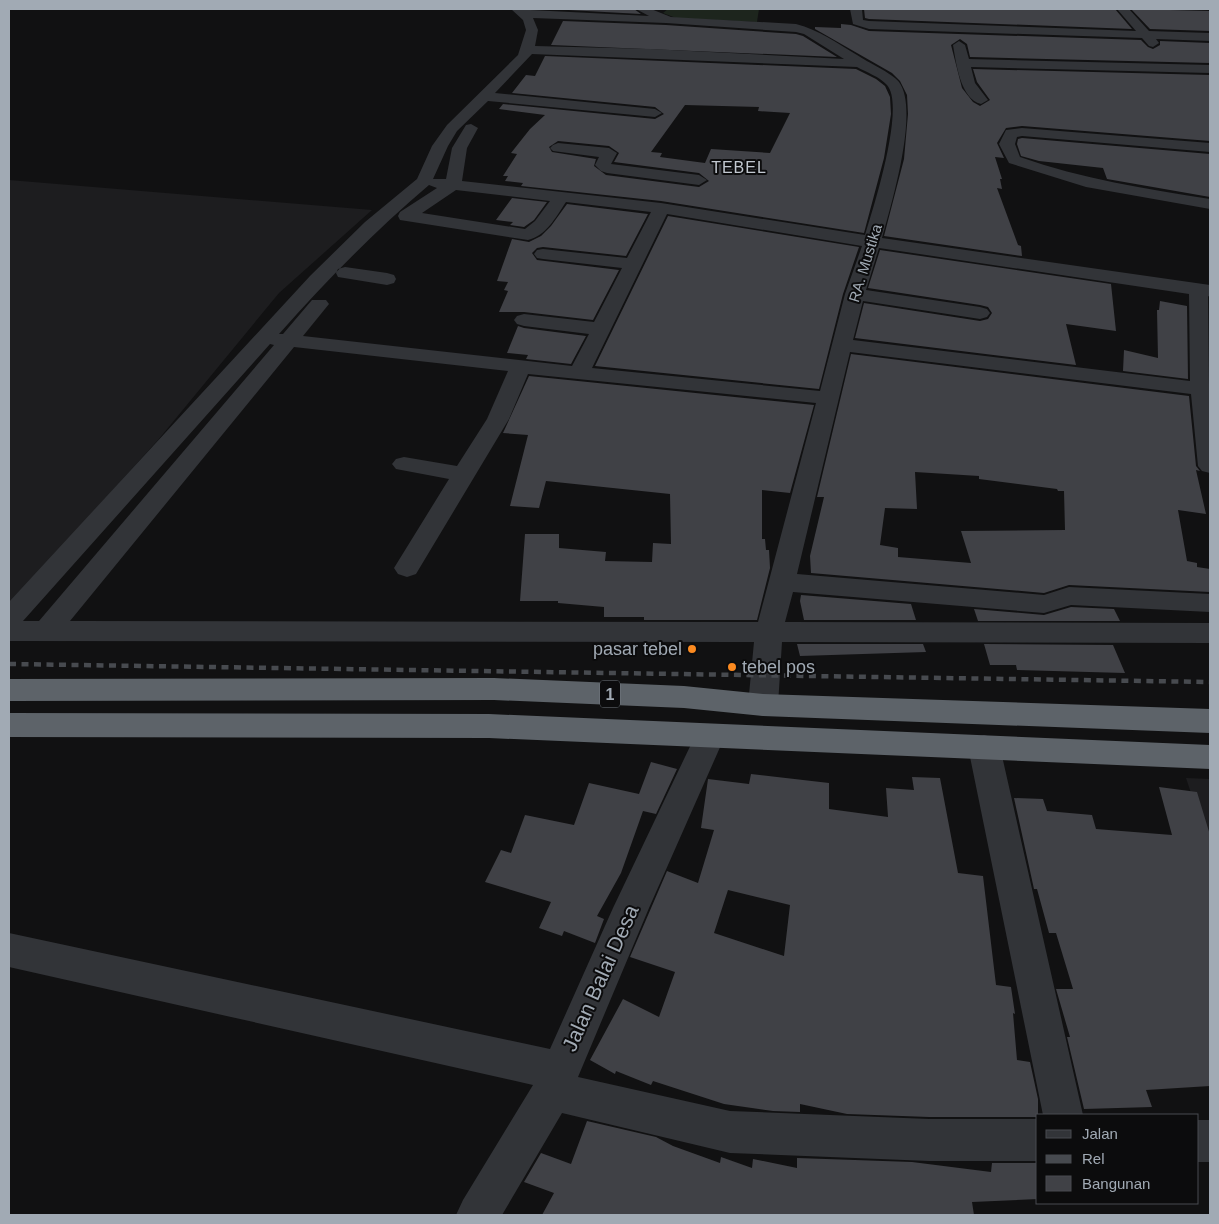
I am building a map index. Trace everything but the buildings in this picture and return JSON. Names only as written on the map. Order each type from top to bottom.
[{"type":"highway","name":"1","points":[[9,690],[494,689],[684,697],[763,705],[1210,721]]},
{"type":"highway","name":"1","points":[[9,725],[489,726],[1210,756]]},
{"type":"street","name":"RA. Mustika","points":[[642,9],[669,20],[808,31],[858,63],[893,82],[899,93],[898,138],[873,242],[855,294],[769,632],[764,674],[763,705]]},
{"type":"street","points":[[856,9],[857,22],[864,25],[1210,37]]},
{"type":"street","points":[[1123,9],[1157,48]]},
{"type":"street","points":[[534,29],[669,20]]},
{"type":"street","points":[[953,28],[968,84],[981,100]]},
{"type":"street","points":[[534,29],[655,53],[858,63]]},
{"type":"street","points":[[440,183],[440,146],[452,128],[500,90],[531,69],[534,29]]},
{"type":"street","points":[[962,63],[1210,69]]},
{"type":"street","points":[[500,90],[655,113]]},
{"type":"street","points":[[21,629],[275,339],[379,238],[406,216],[440,183],[456,156],[459,144],[500,90]]},
{"type":"street","points":[[1210,147],[1022,132],[1011,133],[1007,144],[1014,160],[1036,168],[1103,187],[1210,204]]},
{"type":"street","points":[[558,148],[609,153],[603,165],[604,167],[686,193],[873,242],[1204,289],[1201,390],[1210,466]]},
{"type":"street","points":[[21,629],[275,339],[371,226],[440,183],[561,197],[686,193]]},
{"type":"street","points":[[579,373],[632,264],[686,193]]},
{"type":"street","points":[[406,216],[528,235],[541,225],[561,197]]},
{"type":"street","points":[[543,254],[632,264]]},
{"type":"street","points":[[348,270],[387,276]]},
{"type":"street","points":[[855,294],[980,313]]},
{"type":"street","points":[[524,320],[600,330]]},
{"type":"street","points":[[275,339],[579,373],[829,398]]},
{"type":"street","points":[[842,345],[1201,390]]},
{"type":"street","points":[[408,568],[462,474],[498,419],[521,366]]},
{"type":"street","points":[[404,464],[462,474]]},
{"type":"street","points":[[783,582],[1044,604],[1051,604],[1069,596],[1210,603]]},
{"type":"street","points":[[21,629],[1210,633]]},
{"type":"street","name":"Jalan Balai Desa","points":[[478,1215],[555,1081],[710,736]]},
{"type":"street","points":[[984,747],[1063,1114]]},
{"type":"street","points":[[9,950],[555,1081],[730,1132],[930,1140],[1036,1140]]},
{"type":"shaded area","points":[[668,9],[759,9],[757,22],[676,18],[663,13]]},
{"type":"shaded area","points":[[9,180],[372,210],[279,293],[158,440],[9,605]]},
{"type":"shaded area","points":[[1186,778],[1210,779],[1210,850]]},
{"type":"railway","points":[[9,664],[1210,682]]},
{"type":"place","name":"pasar tebel","points":[[692,649]]},
{"type":"place","name":"tebel pos","points":[[732,667]]},
{"type":"district","name":"TEBEL","points":[[739,167]]}]
